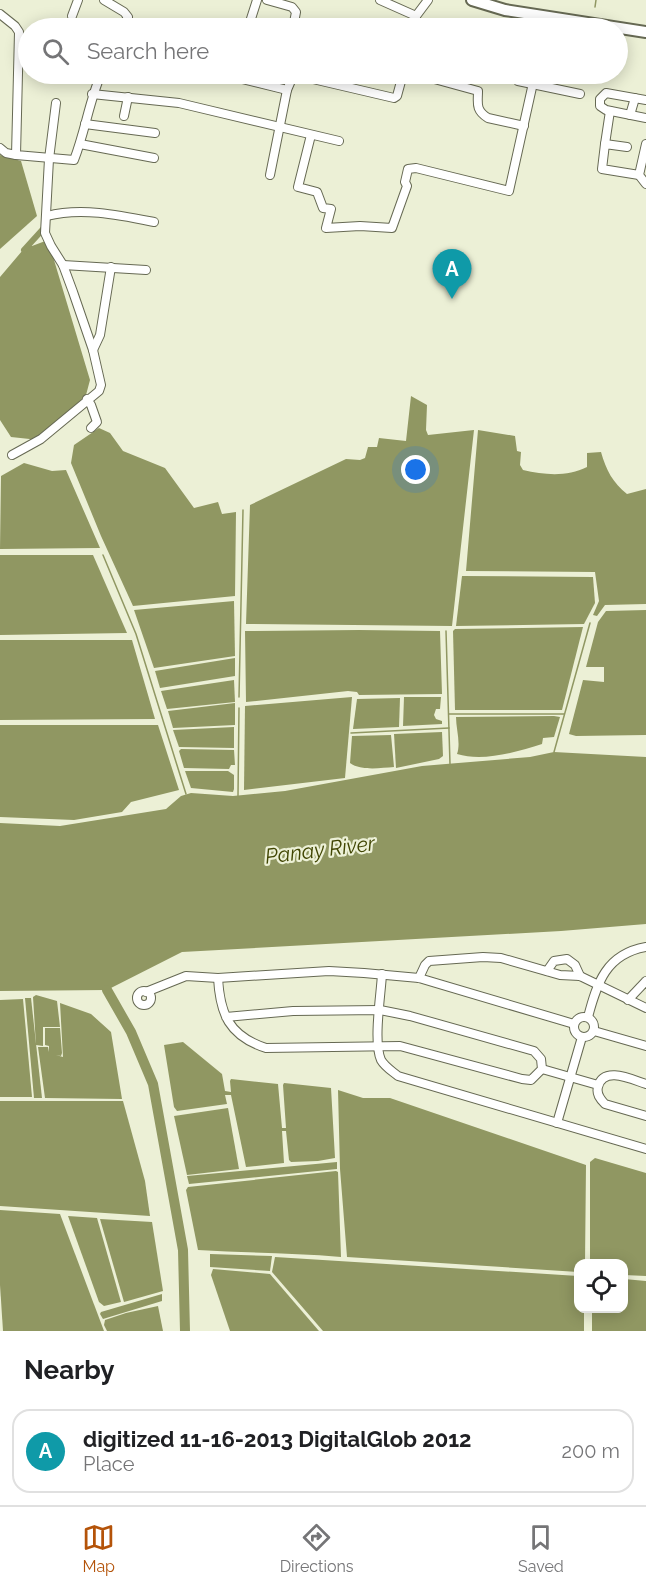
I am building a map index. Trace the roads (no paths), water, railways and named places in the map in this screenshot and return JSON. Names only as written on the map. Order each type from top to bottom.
[{"type":"main road","points":[[472,0],[531,18]]},
{"type":"main road","points":[[628,30],[646,32]]},
{"type":"street","points":[[72,16],[78,0]]},
{"type":"street","points":[[104,0],[124,12],[127,18]]},
{"type":"street","points":[[251,18],[257,0]]},
{"type":"street","points":[[267,0],[293,4]]},
{"type":"street","points":[[380,0],[416,15]]},
{"type":"street","points":[[415,18],[428,0]]},
{"type":"street","points":[[0,14],[18,30]]},
{"type":"street","points":[[16,154],[18,73]]},
{"type":"street","points":[[0,148],[6,153],[74,160],[96,84]]},
{"type":"street","points":[[263,84],[287,90]]},
{"type":"street","points":[[270,175],[290,84]]},
{"type":"street","points":[[334,84],[394,98],[397,96],[400,84]]},
{"type":"street","points":[[452,84],[478,91],[477,106],[482,115],[525,126]]},
{"type":"street","points":[[311,135],[298,187],[317,192],[323,208],[331,209],[326,228],[360,226],[392,228],[407,186],[405,182],[408,169],[416,168],[509,190],[525,126],[532,84]]},
{"type":"street","points":[[536,84],[580,94]]},
{"type":"street","points":[[646,100],[606,93],[600,99],[600,106],[610,111],[646,118]]},
{"type":"street","points":[[92,94],[179,103],[339,141]]},
{"type":"street","points":[[124,116],[128,97]]},
{"type":"street","points":[[630,115],[635,98]]},
{"type":"street","points":[[12,455],[40,439],[99,391],[101,386],[93,350],[63,265],[45,232],[49,159],[56,103]]},
{"type":"street","points":[[610,111],[602,170],[639,175],[646,184]]},
{"type":"street","points":[[85,124],[155,134]]},
{"type":"street","points":[[80,144],[154,158]]},
{"type":"street","points":[[605,144],[627,147]]},
{"type":"street","points":[[639,175],[644,164],[646,144]]},
{"type":"street","points":[[47,216],[64,212],[121,215],[154,222]]},
{"type":"street","points":[[63,265],[146,270]]},
{"type":"street","points":[[93,350],[100,335],[111,267]]},
{"type":"street","points":[[87,399],[97,422],[91,428]]},
{"type":"street","points":[[588,1017],[597,985],[609,967],[631,951],[646,948]]},
{"type":"street","points":[[419,978],[429,961],[501,958],[560,975],[580,976],[646,1008]]},
{"type":"street","points":[[547,971],[554,961],[567,959],[575,965],[580,976]]},
{"type":"street","points":[[146,992],[186,976],[218,978],[329,971],[382,974],[419,978],[574,1024]]},
{"type":"street","points":[[382,974],[377,1045],[385,1065],[406,1080],[646,1149]]},
{"type":"street","points":[[218,978],[219,999],[222,1011],[229,1023],[248,1040],[267,1048],[377,1045],[415,1049],[531,1080],[542,1069]]},
{"type":"street","points":[[628,1000],[646,981]]},
{"type":"street","points":[[226,1017],[293,1011],[380,1010],[410,1016],[534,1051],[541,1059],[542,1069]]},
{"type":"street","points":[[581,1017],[588,1017],[593,1021],[594,1030],[591,1036],[582,1037],[576,1034],[574,1024],[581,1017]]},
{"type":"street","points":[[594,1030],[646,1046]]},
{"type":"street","points":[[557,1123],[582,1037]]},
{"type":"street","points":[[542,1069],[598,1085]]},
{"type":"street","points":[[646,1084],[614,1074],[603,1078],[598,1085],[598,1095],[605,1104],[646,1116]]},
{"type":"water","points":[[0,155],[21,161],[37,216],[0,249]]},
{"type":"water","points":[[48,240],[90,380],[86,395],[39,440],[11,437],[0,420],[0,277],[28,244],[32,246]]},
{"type":"water","points":[[411,396],[427,405],[426,430],[428,435],[474,430],[452,626],[246,624],[250,505],[346,459],[365,458],[368,447],[377,447],[379,438],[406,441]]},
{"type":"water","points":[[99,428],[110,433],[123,451],[165,468],[194,508],[218,502],[222,514],[236,512],[235,596],[133,606],[71,463],[74,445]]},
{"type":"water","points":[[478,430],[515,436],[517,451],[521,452],[520,465],[523,470],[564,474],[587,467],[587,453],[601,452],[611,476],[627,494],[646,489],[646,604],[605,605],[597,616],[593,615],[599,601],[595,572],[466,571]]},
{"type":"water","points":[[24,463],[52,471],[66,470],[100,548],[0,549],[1,476]]},
{"type":"water","points":[[0,555],[93,555],[127,633],[0,635]]},
{"type":"water","points":[[462,576],[593,577],[595,603],[584,624],[456,626]]},
{"type":"water","points":[[234,601],[235,656],[154,668],[134,610]]},
{"type":"water","points":[[646,610],[646,735],[576,736],[569,734],[583,680],[604,682],[604,667],[586,667],[598,622],[606,611]]},
{"type":"water","points":[[583,627],[562,710],[455,710],[453,631],[455,629]]},
{"type":"water","points":[[245,631],[440,631],[442,694],[359,695],[357,692],[348,691],[246,702]]},
{"type":"water","points":[[0,640],[132,640],[155,719],[0,720]]},
{"type":"water","points":[[235,658],[235,676],[160,688],[155,671]]},
{"type":"water","points":[[234,680],[235,702],[167,709],[161,691]]},
{"type":"water","points":[[352,697],[345,778],[244,790],[245,706]]},
{"type":"water","points":[[404,697],[441,697],[440,709],[436,709],[434,715],[436,719],[442,721],[442,724],[403,726]]},
{"type":"water","points":[[400,698],[399,727],[353,729],[357,699]]},
{"type":"water","points":[[235,703],[235,725],[173,728],[168,711]]},
{"type":"water","points":[[456,717],[560,717],[554,737],[543,738],[542,744],[511,753],[489,756],[457,754]]},
{"type":"water","points":[[0,725],[158,725],[179,790],[131,802],[122,812],[74,820],[0,817]]},
{"type":"water","points":[[234,727],[234,748],[179,747],[173,730]]},
{"type":"water","points":[[442,732],[443,756],[439,759],[396,768],[394,734]]},
{"type":"water","points":[[391,735],[394,767],[365,768],[350,763],[352,736]]},
{"type":"water","points":[[181,749],[234,750],[235,765],[231,765],[229,769],[184,768],[179,751]]},
{"type":"water","name":"Panay River","points":[[554,752],[646,757],[646,924],[561,931],[182,952],[107,990],[0,991],[0,823],[60,826],[166,809],[181,796],[191,793],[233,796],[285,791],[422,766],[530,757]]},
{"type":"water","points":[[185,771],[228,771],[234,775],[233,792],[191,788]]},
{"type":"water","points":[[36,995],[57,1001],[60,1027],[43,1027],[43,1046],[36,1045],[33,997]]},
{"type":"water","points":[[25,998],[31,998],[42,1098],[34,1098]]},
{"type":"water","points":[[23,999],[32,1097],[0,1097],[0,1000]]},
{"type":"water","points":[[60,1003],[91,1014],[111,1032],[122,1099],[45,1098],[38,1047],[48,1047],[49,1052],[49,1046],[45,1045],[45,1028],[60,1028],[62,1053],[61,1056],[56,1055],[63,1057]]},
{"type":"water","points":[[183,1042],[222,1074],[225,1091],[231,1092],[231,1079],[278,1084],[282,1128],[286,1128],[284,1083],[331,1088],[335,1158],[291,1162],[286,1131],[282,1131],[284,1163],[246,1167],[231,1095],[225,1095],[227,1104],[177,1111],[174,1107],[164,1045]]},
{"type":"water","points":[[338,1090],[363,1098],[390,1098],[586,1165],[585,1259],[574,1259],[574,1272],[347,1257],[340,1169]]},
{"type":"water","points":[[0,1101],[123,1101],[145,1181],[150,1216],[0,1206]]},
{"type":"water","points":[[228,1108],[239,1169],[187,1175],[174,1116]]},
{"type":"water","points":[[595,1158],[646,1173],[646,1276],[628,1275],[628,1259],[590,1259],[590,1162]]},
{"type":"water","points":[[337,1162],[337,1169],[189,1184],[187,1176]]},
{"type":"water","points":[[338,1172],[341,1257],[198,1250],[186,1190],[188,1187]]},
{"type":"water","points":[[0,1210],[60,1214],[104,1331],[3,1331],[0,1285]]},
{"type":"water","points":[[68,1216],[97,1218],[121,1302],[104,1306],[99,1302]]},
{"type":"water","points":[[100,1219],[152,1222],[163,1291],[124,1302]]},
{"type":"water","points":[[210,1254],[272,1256],[270,1271],[210,1267]]},
{"type":"water","points":[[275,1257],[574,1276],[574,1313],[584,1313],[584,1331],[323,1331],[272,1272]]},
{"type":"water","points":[[213,1269],[270,1274],[319,1331],[230,1331],[211,1275]]},
{"type":"water","points":[[628,1279],[646,1281],[646,1331],[592,1331],[592,1313],[628,1313]]},
{"type":"water","points":[[162,1294],[162,1301],[103,1319],[100,1314],[101,1312]]},
{"type":"water","points":[[158,1306],[163,1331],[107,1331],[104,1325],[105,1320]]},
{"type":"waterway","points":[[595,7],[596,0]]},
{"type":"waterway","points":[[24,250],[44,228]]},
{"type":"waterway","points":[[239,697],[243,510]]},
{"type":"waterway","points":[[103,555],[136,634],[186,794]]},
{"type":"waterway","points":[[554,752],[590,623]]},
{"type":"waterway","points":[[446,631],[450,764]]},
{"type":"waterway","points":[[238,796],[239,708]]},
{"type":"waterway","points":[[449,714],[564,714]]},
{"type":"waterway","points":[[351,733],[449,728]]},
{"type":"waterway","points":[[107,990],[131,1032],[153,1084],[183,1250],[185,1331]]},
{"type":"place","name":"digitized 11-16-2013 DigitalGlob 2012","points":[[452,299]]}]
